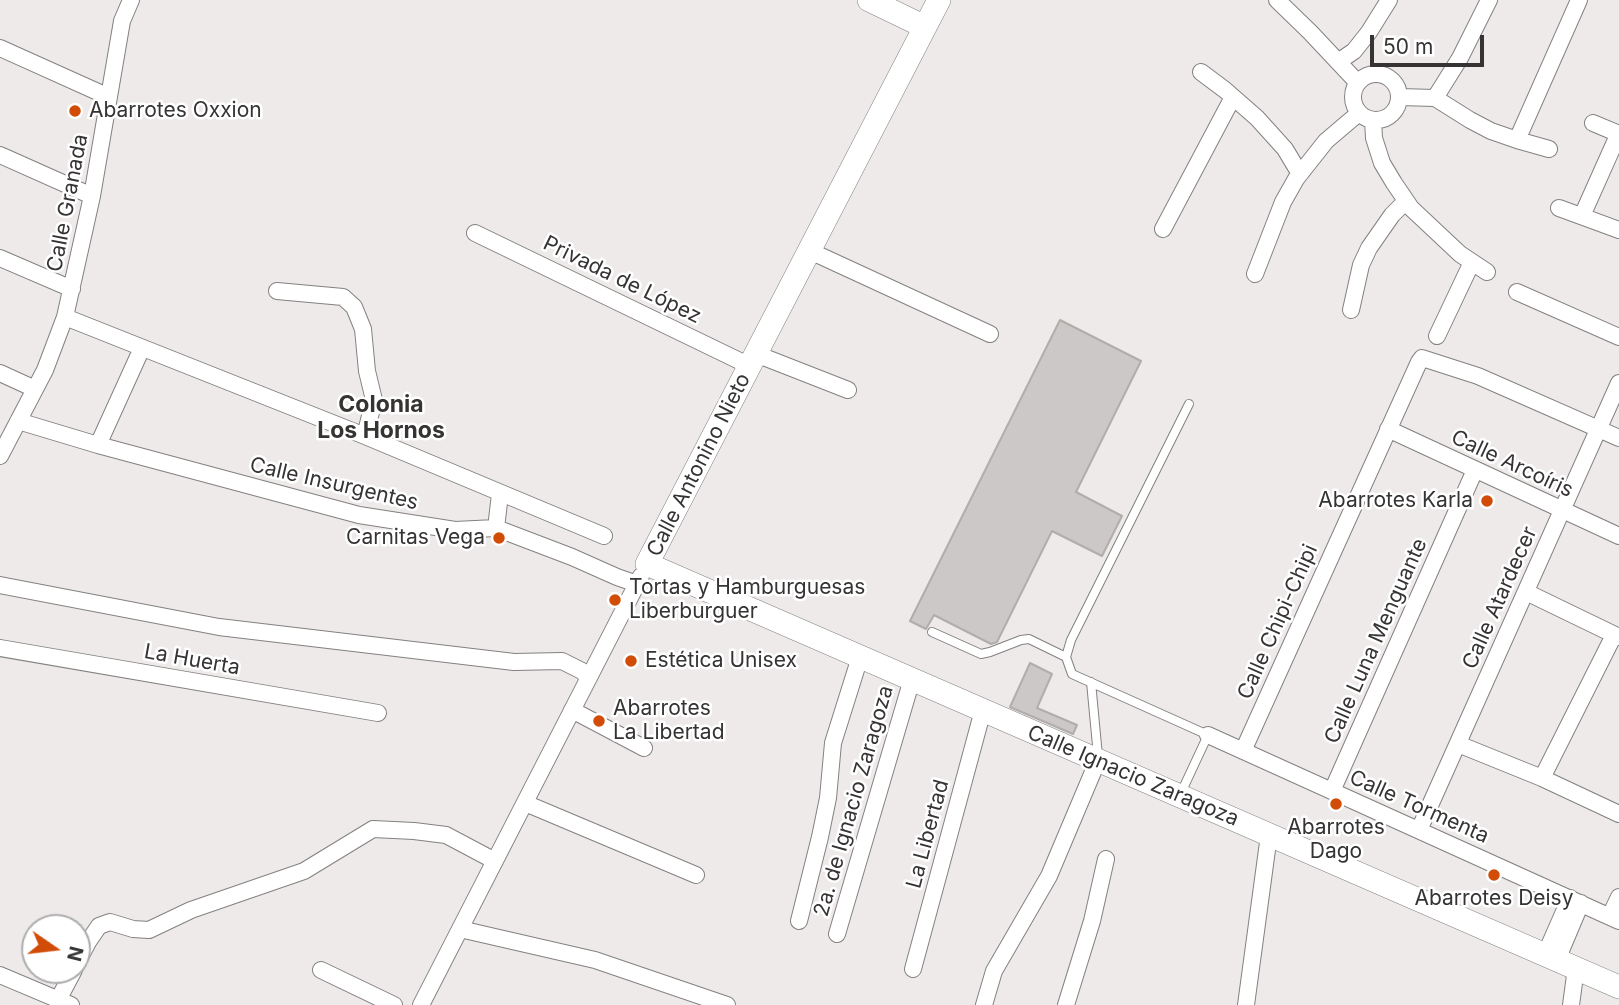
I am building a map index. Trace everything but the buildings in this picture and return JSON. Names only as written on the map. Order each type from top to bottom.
[{"type":"main road","points":[[869,0],[925,27]]},
{"type":"main road","name":"Calle Antonino Nieto","points":[[642,574],[939,0]]},
{"type":"main road","name":"Calle Ignacio Zaragoza","points":[[642,574],[860,657],[1619,987]]},
{"type":"street","name":"Calle Granada","points":[[0,457],[45,370],[65,317],[92,196],[122,21],[131,0]]},
{"type":"street","points":[[1277,0],[1358,83]]},
{"type":"street","points":[[1338,62],[1354,51],[1389,0]]},
{"type":"street","points":[[1435,98],[1465,49],[1489,0]]},
{"type":"street","points":[[1517,141],[1579,0]]},
{"type":"street","points":[[0,48],[109,97]]},
{"type":"street","points":[[1201,72],[1257,118],[1285,149],[1300,174]]},
{"type":"street","points":[[1255,274],[1283,202],[1300,174],[1326,141],[1336,131],[1366,117],[1381,120],[1394,112],[1399,97],[1398,89],[1394,82],[1380,74],[1371,75],[1358,83],[1353,98],[1354,106],[1366,117],[1382,163],[1406,201],[1433,230],[1460,254],[1487,272]]},
{"type":"street","points":[[1163,229],[1233,97]]},
{"type":"street","points":[[1399,97],[1435,98],[1491,131],[1549,149]]},
{"type":"street","points":[[1582,216],[1619,134],[1593,123]]},
{"type":"street","points":[[0,155],[92,196]]},
{"type":"street","points":[[1351,310],[1359,274],[1369,248],[1392,215],[1406,201]]},
{"type":"street","points":[[1559,208],[1619,230]]},
{"type":"street","name":"Privada de López","points":[[475,233],[753,360],[848,390]]},
{"type":"street","points":[[810,251],[990,334]]},
{"type":"street","points":[[0,258],[72,289]]},
{"type":"street","points":[[1437,336],[1472,262]]},
{"type":"street","points":[[277,291],[343,297],[354,307],[363,329],[367,371],[374,400],[365,436]]},
{"type":"street","points":[[1517,292],[1619,337]]},
{"type":"street","points":[[65,317],[365,436],[604,536]]},
{"type":"street","points":[[98,445],[142,348]]},
{"type":"street","name":"Calle Chipi-Chipi","points":[[1244,751],[1422,358],[1478,376],[1599,428]]},
{"type":"street","points":[[0,373],[35,388]]},
{"type":"street","name":"Calle Atardecer","points":[[1419,830],[1619,383]]},
{"type":"street","name":"Calle Insurgentes","points":[[18,421],[359,515],[455,530],[496,528],[617,577],[642,574]]},
{"type":"street","points":[[1599,428],[1619,438]]},
{"type":"street","name":"Calle Arcoíris","points":[[1388,429],[1619,536]]},
{"type":"street","name":"Calle Luna Menguante","points":[[1332,791],[1475,470]]},
{"type":"street","points":[[496,528],[500,494]]},
{"type":"street","name":"Calle Antonino Nieto","points":[[421,1005],[642,574]]},
{"type":"street","points":[[0,585],[219,627],[514,662],[562,661],[582,671],[589,678]]},
{"type":"street","points":[[1526,592],[1617,636],[1542,778]]},
{"type":"street","name":"La Huerta","points":[[0,648],[377,713]]},
{"type":"street","points":[[799,921],[825,811],[833,743],[860,657]]},
{"type":"street","name":"2a. de Ignacio Zaragoza","points":[[837,934],[912,679]]},
{"type":"street","points":[[572,710],[644,748]]},
{"type":"street","name":"La Libertad","points":[[913,969],[983,710]]},
{"type":"street","name":"Calle Tormenta","points":[[1205,734],[1614,918]]},
{"type":"street","points":[[1458,744],[1542,778],[1619,814]]},
{"type":"street","points":[[984,1005],[994,971],[1049,876],[1098,760]]},
{"type":"street","points":[[526,800],[608,830]]},
{"type":"street","points":[[526,800],[696,875]]},
{"type":"street","points":[[91,938],[99,926],[110,922],[133,929],[149,930],[191,910],[304,871],[373,829],[446,835],[495,861]]},
{"type":"street","points":[[1246,1005],[1269,835]]},
{"type":"street","points":[[1066,1005],[1092,920],[1106,859]]},
{"type":"street","points":[[1614,918],[1619,897]]},
{"type":"street","points":[[1571,1005],[1559,961],[1575,901]]},
{"type":"street","points":[[460,929],[595,960],[727,1005]]},
{"type":"street","points":[[321,970],[394,1005]]},
{"type":"street","points":[[0,975],[64,1002],[70,984]]},
{"type":"lane","points":[[1180,796],[1205,734],[1072,674],[1066,657],[1071,639],[1189,404]]},
{"type":"lane","points":[[932,632],[981,654],[1029,639],[1066,657]]},
{"type":"lane","points":[[1091,682],[1098,760]]},
{"type":"place","name":"Abarrotes Oxxion","points":[[75,111]]},
{"type":"place","name":"Abarrotes Karla","points":[[1487,501]]},
{"type":"place","name":"Carnitas Vega","points":[[499,538]]},
{"type":"place","name":"Tortas y Hamburguesas Liberburguer","points":[[615,600]]},
{"type":"place","name":"Estética Unisex","points":[[631,661]]},
{"type":"place","name":"Abarrotes La Libertad","points":[[599,721]]},
{"type":"place","name":"Abarrotes Dago","points":[[1336,804]]},
{"type":"place","name":"Abarrotes Deisy","points":[[1494,875]]},
{"type":"district","name":"Colonia Los Hornos","points":[[381,418]]}]
